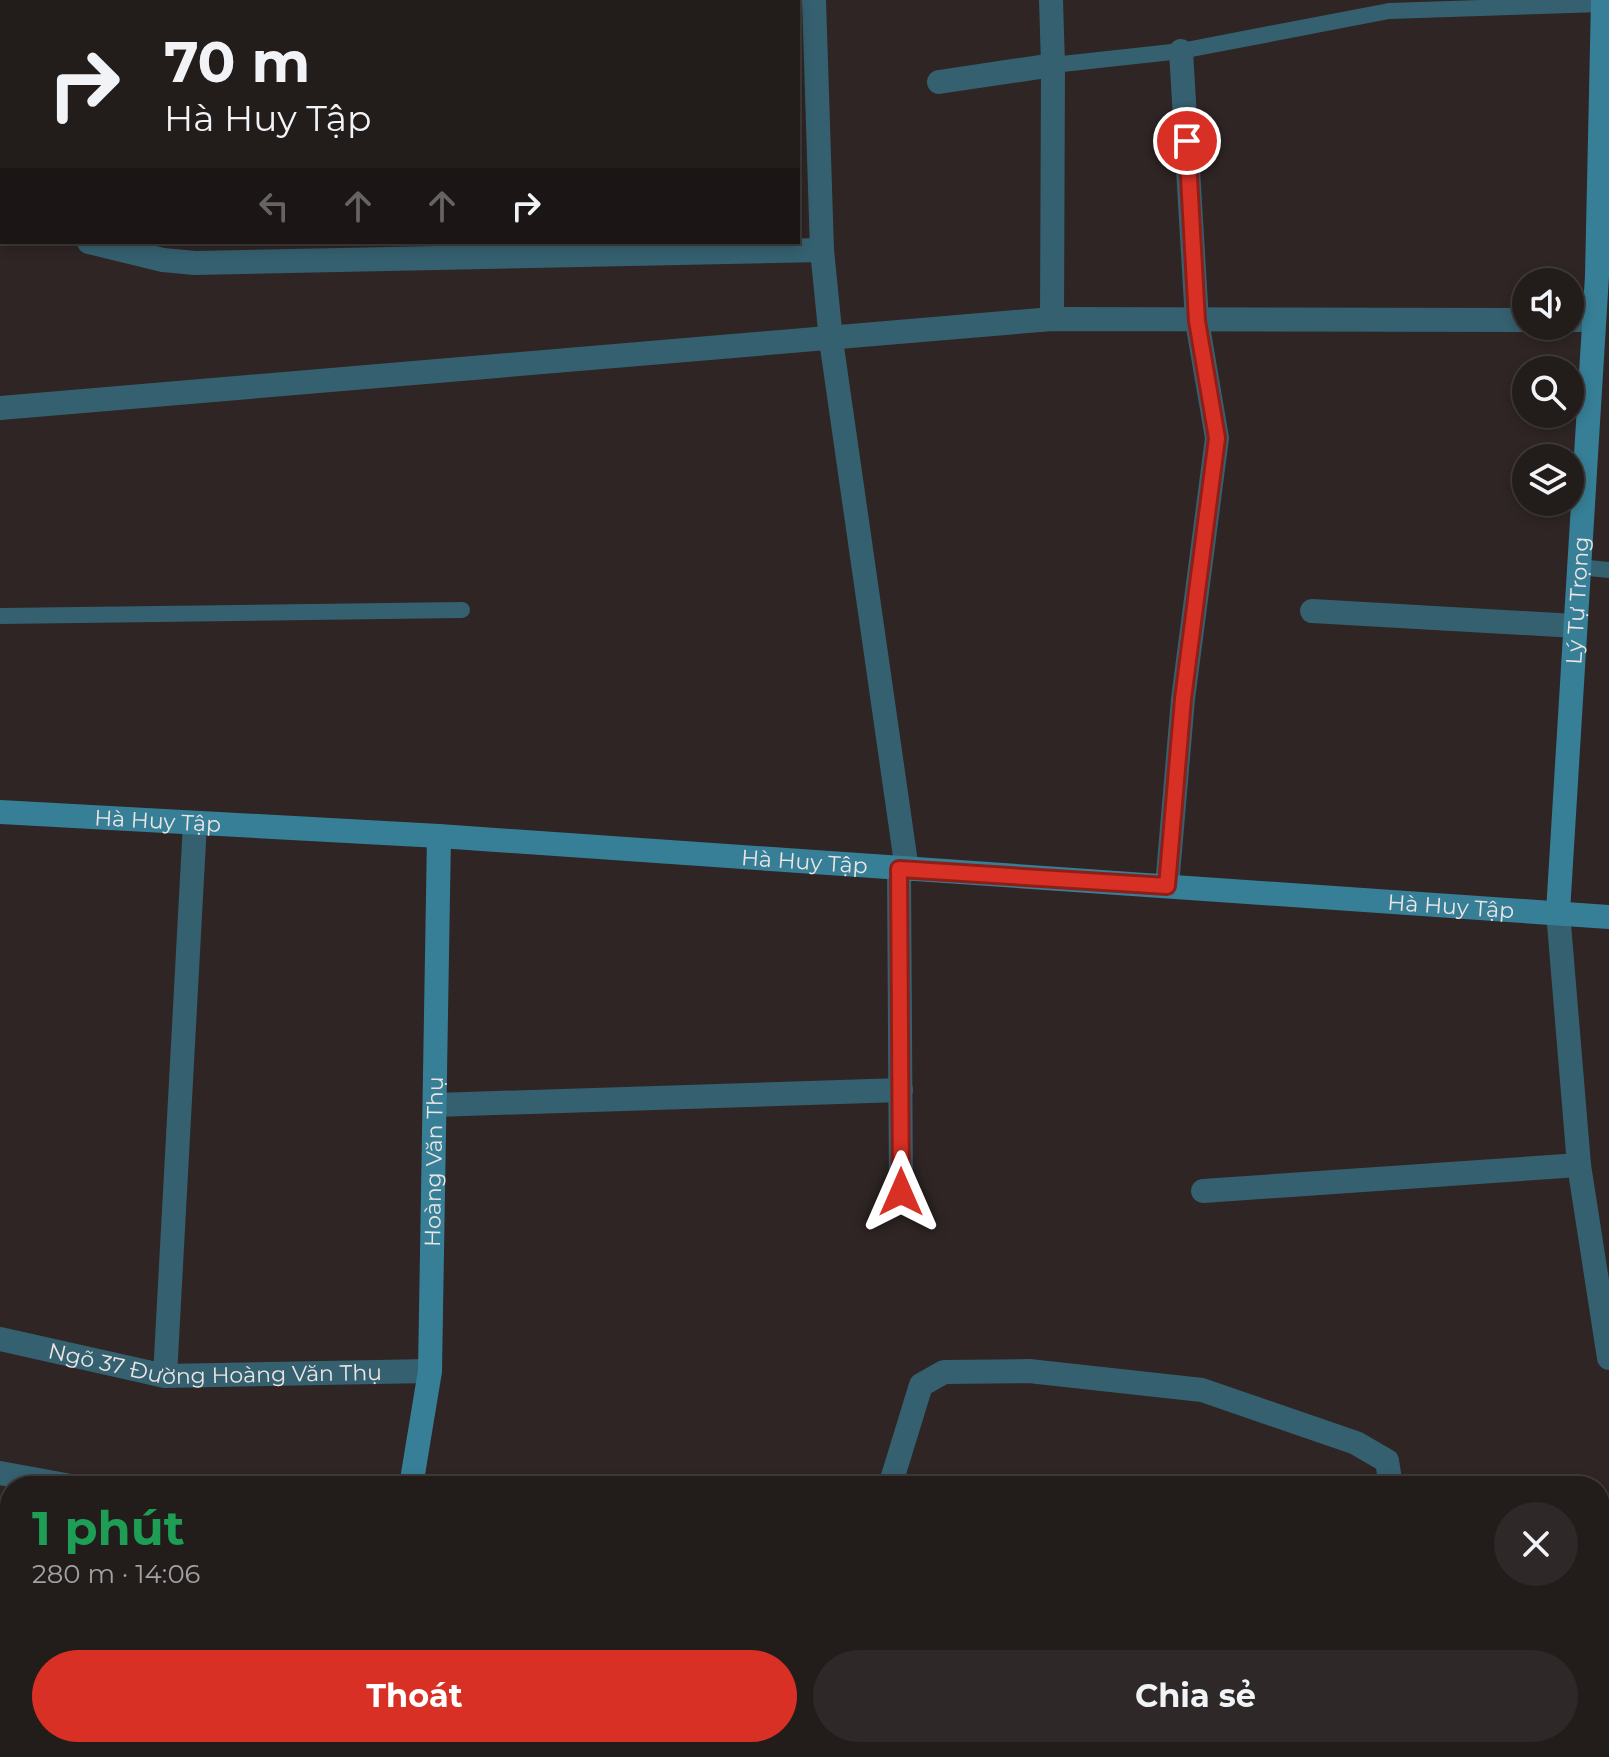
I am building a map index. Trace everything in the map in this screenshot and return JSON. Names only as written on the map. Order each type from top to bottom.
[{"type":"main road","name":"Lý Tự Trọng","points":[[1584,316],[1603,276],[1602,2]]},
{"type":"main road","name":"Lý Tự Trọng","points":[[1558,912],[1579,567],[1582,340]]},
{"type":"main road","name":"Hà Huy Tập","points":[[0,812],[439,836],[1609,917]]},
{"type":"main road","name":"Hoàng Văn Thụ","points":[[413,1476],[430,1371],[439,836]]},
{"type":"street","points":[[814,0],[808,76],[831,340],[903,869],[901,1192]]},
{"type":"street","points":[[1051,0],[1052,319]]},
{"type":"street","points":[[1167,886],[1183,699],[1217,438],[1197,321],[1181,51]]},
{"type":"street","points":[[939,82],[1053,65]]},
{"type":"street","points":[[97,244],[163,260],[195,263],[822,250]]},
{"type":"street","points":[[0,408],[1052,319],[1512,320]]},
{"type":"street","points":[[1312,611],[1575,626]]},
{"type":"street","points":[[165,1376],[195,823]]},
{"type":"street","points":[[1558,912],[1579,1165],[1609,1358]]},
{"type":"street","points":[[435,1105],[901,1090]]},
{"type":"street","points":[[1203,1191],[1579,1165]]},
{"type":"street","name":"Ngõ 37 Đường Hoàng Văn Thụ","points":[[0,1339],[165,1376],[430,1371]]},
{"type":"street","points":[[893,1476],[921,1385],[944,1372],[1029,1371],[1202,1390],[1356,1443],[1387,1461],[1389,1476]]},
{"type":"lane","points":[[1053,65],[1181,51],[1389,11],[1602,2]]},
{"type":"lane","points":[[1579,567],[1609,570]]},
{"type":"lane","points":[[0,616],[462,610]]},
{"type":"route","points":[[901,1192],[899,869],[1167,886],[1183,699],[1217,438],[1197,321],[1187,141]]}]
